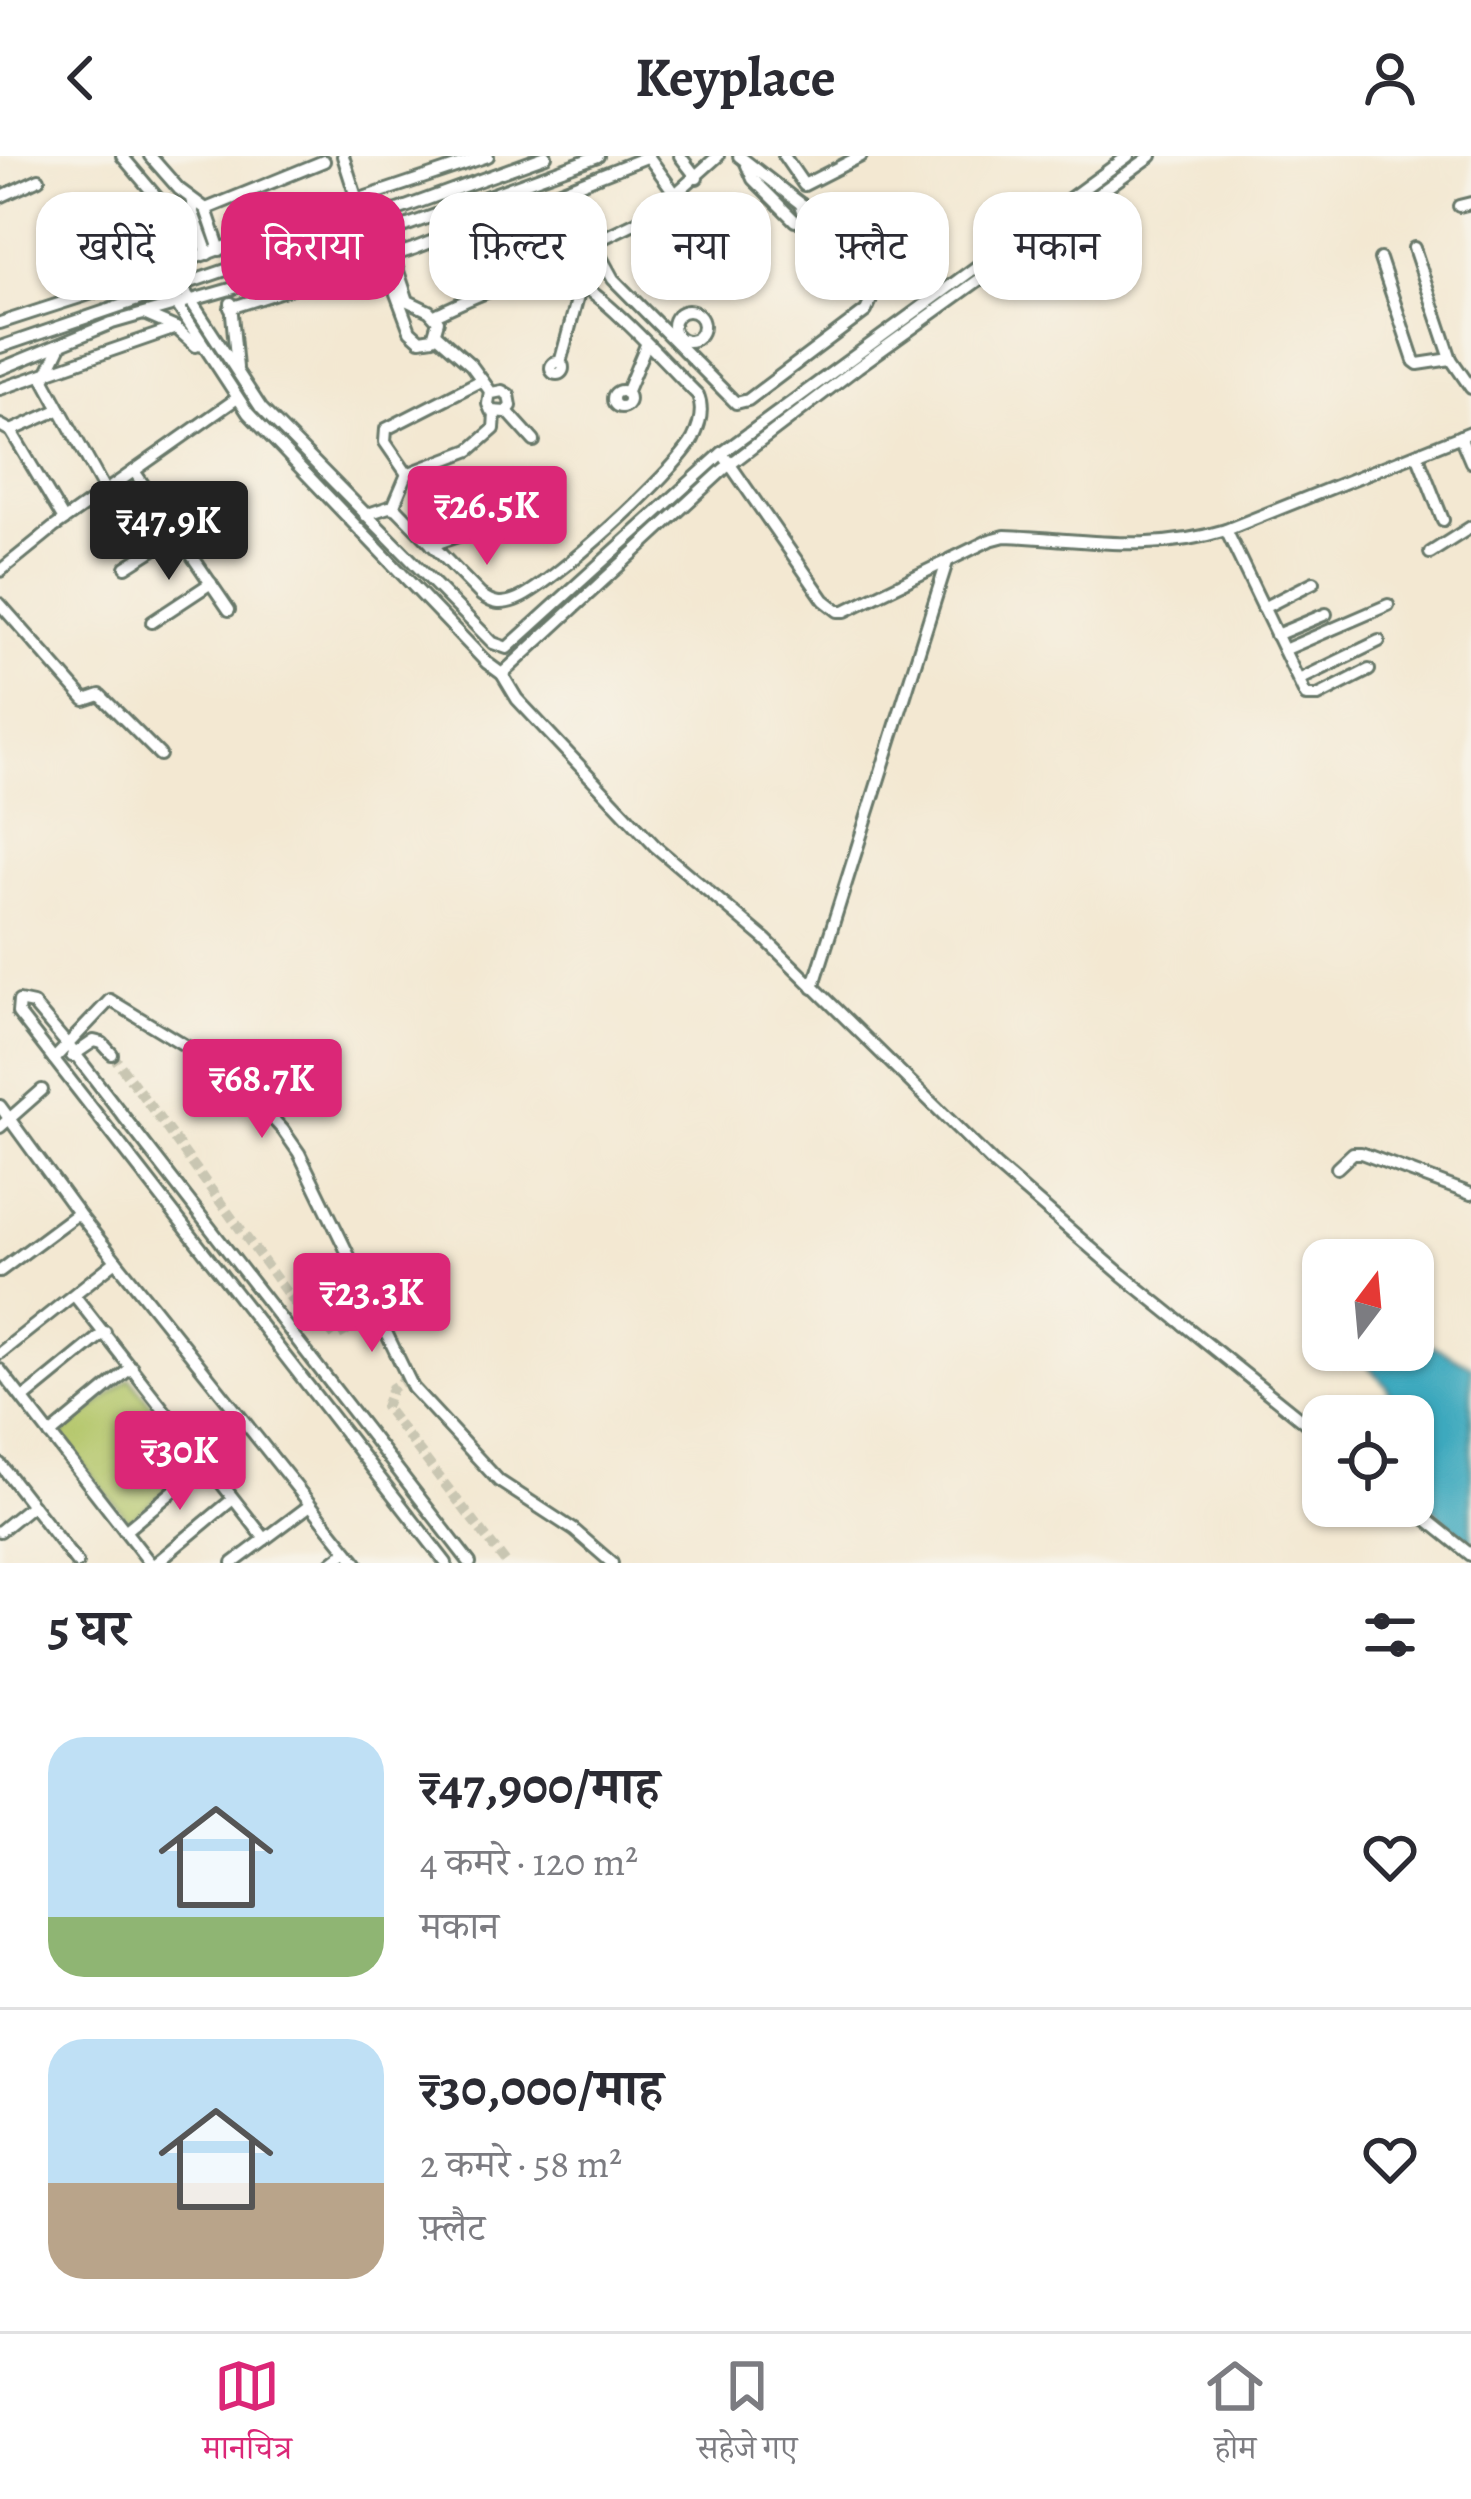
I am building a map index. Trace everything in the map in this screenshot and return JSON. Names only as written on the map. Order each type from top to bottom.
[{"type":"street","points":[[122,156],[152,192]]},
{"type":"street","points":[[150,156],[200,205]]},
{"type":"street","points":[[363,192],[488,156]]},
{"type":"street","points":[[405,207],[546,156]]},
{"type":"street","points":[[498,192],[598,156]]},
{"type":"street","points":[[556,192],[648,156],[674,192]]},
{"type":"street","points":[[680,156],[697,178]]},
{"type":"street","points":[[680,192],[718,156]]},
{"type":"street","points":[[784,156],[805,185],[861,156]]},
{"type":"street","points":[[179,300],[261,408],[501,647],[513,645],[722,453],[1128,156]]},
{"type":"street","points":[[502,674],[858,367],[1151,156]]},
{"type":"street","points":[[214,252],[193,213],[200,205],[321,158],[345,165]]},
{"type":"street","points":[[741,158],[795,199]]},
{"type":"street","points":[[741,158],[753,179],[795,220]]},
{"type":"street","points":[[0,197],[39,179]]},
{"type":"street","points":[[631,225],[602,239],[596,248],[613,279],[631,296]]},
{"type":"street","points":[[1414,248],[1450,359],[1471,388]]},
{"type":"street","points":[[197,258],[221,250]]},
{"type":"street","points":[[1380,259],[1414,362],[1450,359]]},
{"type":"street","points":[[0,368],[112,323],[221,293]]},
{"type":"street","points":[[405,294],[408,301],[435,316]]},
{"type":"street","points":[[0,323],[74,300]]},
{"type":"street","points":[[0,347],[134,300]]},
{"type":"street","points":[[183,300],[211,362],[236,399],[502,674],[517,699],[656,847],[766,939],[995,1165],[1302,1420]]},
{"type":"street","points":[[232,300],[238,373]]},
{"type":"street","points":[[230,308],[253,300]]},
{"type":"street","points":[[401,300],[410,331],[420,340],[436,334]]},
{"type":"street","points":[[435,316],[473,300]]},
{"type":"street","points":[[560,363],[577,300]]},
{"type":"street","points":[[393,507],[481,595],[500,604],[533,591],[675,464],[695,436],[701,416],[698,395],[597,300]]},
{"type":"street","points":[[636,300],[683,345],[723,393],[742,403],[866,311],[871,300]]},
{"type":"street","points":[[48,309],[58,325]]},
{"type":"street","points":[[668,330],[680,313],[688,310],[700,316],[702,332],[683,345]]},
{"type":"street","points":[[143,314],[176,328],[211,362]]},
{"type":"street","points":[[435,316],[436,334],[492,393]]},
{"type":"street","points":[[0,389],[45,380],[176,328]]},
{"type":"street","points":[[837,331],[854,353]]},
{"type":"street","points":[[821,343],[838,365]]},
{"type":"street","points":[[626,393],[646,345]]},
{"type":"street","points":[[60,347],[45,380],[105,491]]},
{"type":"street","points":[[723,393],[740,396],[772,374]]},
{"type":"street","points":[[407,474],[385,442],[386,429],[482,380]]},
{"type":"street","points":[[393,507],[407,474],[470,450],[494,429],[511,402],[508,395],[492,393]]},
{"type":"street","points":[[492,393],[488,404],[534,441]]},
{"type":"street","points":[[0,571],[236,399]]},
{"type":"street","points":[[58,410],[6,428],[64,520]]},
{"type":"street","points":[[722,453],[824,600],[838,611],[854,608],[1005,536],[1155,546],[1226,530],[1466,434],[1471,462]]},
{"type":"street","points":[[1417,454],[1443,520]]},
{"type":"street","points":[[134,471],[229,610]]},
{"type":"street","points":[[365,515],[393,507]]},
{"type":"street","points":[[432,545],[533,510]]},
{"type":"street","points":[[126,567],[200,520]]},
{"type":"street","points":[[613,522],[626,539]]},
{"type":"street","points":[[1430,553],[1471,527]]},
{"type":"street","points":[[1226,530],[1306,696],[1312,698],[1369,670]]},
{"type":"street","points":[[813,988],[947,562]]},
{"type":"street","points":[[1263,608],[1314,582]]},
{"type":"street","points":[[152,622],[211,583]]},
{"type":"street","points":[[0,604],[86,700],[100,695],[160,755]]},
{"type":"street","points":[[1284,650],[1388,604]]},
{"type":"street","points":[[1276,635],[1326,614]]},
{"type":"street","points":[[1299,680],[1379,641]]},
{"type":"street","points":[[57,1063],[110,1000],[232,1074],[299,1154],[424,1402],[500,1481],[574,1530],[612,1563]]},
{"type":"street","points":[[446,1563],[18,1013],[19,1001],[33,1004],[71,1049],[470,1563]]},
{"type":"street","points":[[71,1049],[94,1041],[112,1054]]},
{"type":"street","points":[[5,1123],[42,1090]]},
{"type":"street","points":[[0,1106],[5,1123],[357,1563]]},
{"type":"street","points":[[1337,1168],[1353,1153],[1361,1153],[1471,1194]]},
{"type":"street","points":[[0,1271],[78,1213]]},
{"type":"street","points":[[0,1353],[116,1261]]},
{"type":"street","points":[[74,1294],[265,1539]]},
{"type":"street","points":[[23,1399],[105,1332]]},
{"type":"street","points":[[50,1435],[132,1367]]},
{"type":"street","points":[[0,1370],[153,1563],[233,1499]]},
{"type":"street","points":[[0,1464],[77,1563]]},
{"type":"street","points":[[125,1531],[206,1464]]},
{"type":"street","points":[[0,1531],[32,1505]]},
{"type":"street","points":[[232,1563],[309,1506]]},
{"type":"street","points":[[1434,1525],[1471,1555]]},
{"type":"street","points":[[332,1563],[347,1551]]},
{"type":"green space","points":[[130,1378],[199,1464],[129,1521],[59,1436]]},
{"type":"water","points":[[1434,1346],[1471,1366],[1471,1543],[1434,1509],[1434,1395],[1390,1395],[1373,1371],[1434,1371]]},
{"type":"tunnel","points":[[112,1054],[300,1311],[310,1305],[335,1337],[378,1312]]},
{"type":"tunnel","points":[[408,1378],[392,1388],[385,1407],[506,1563]]}]
